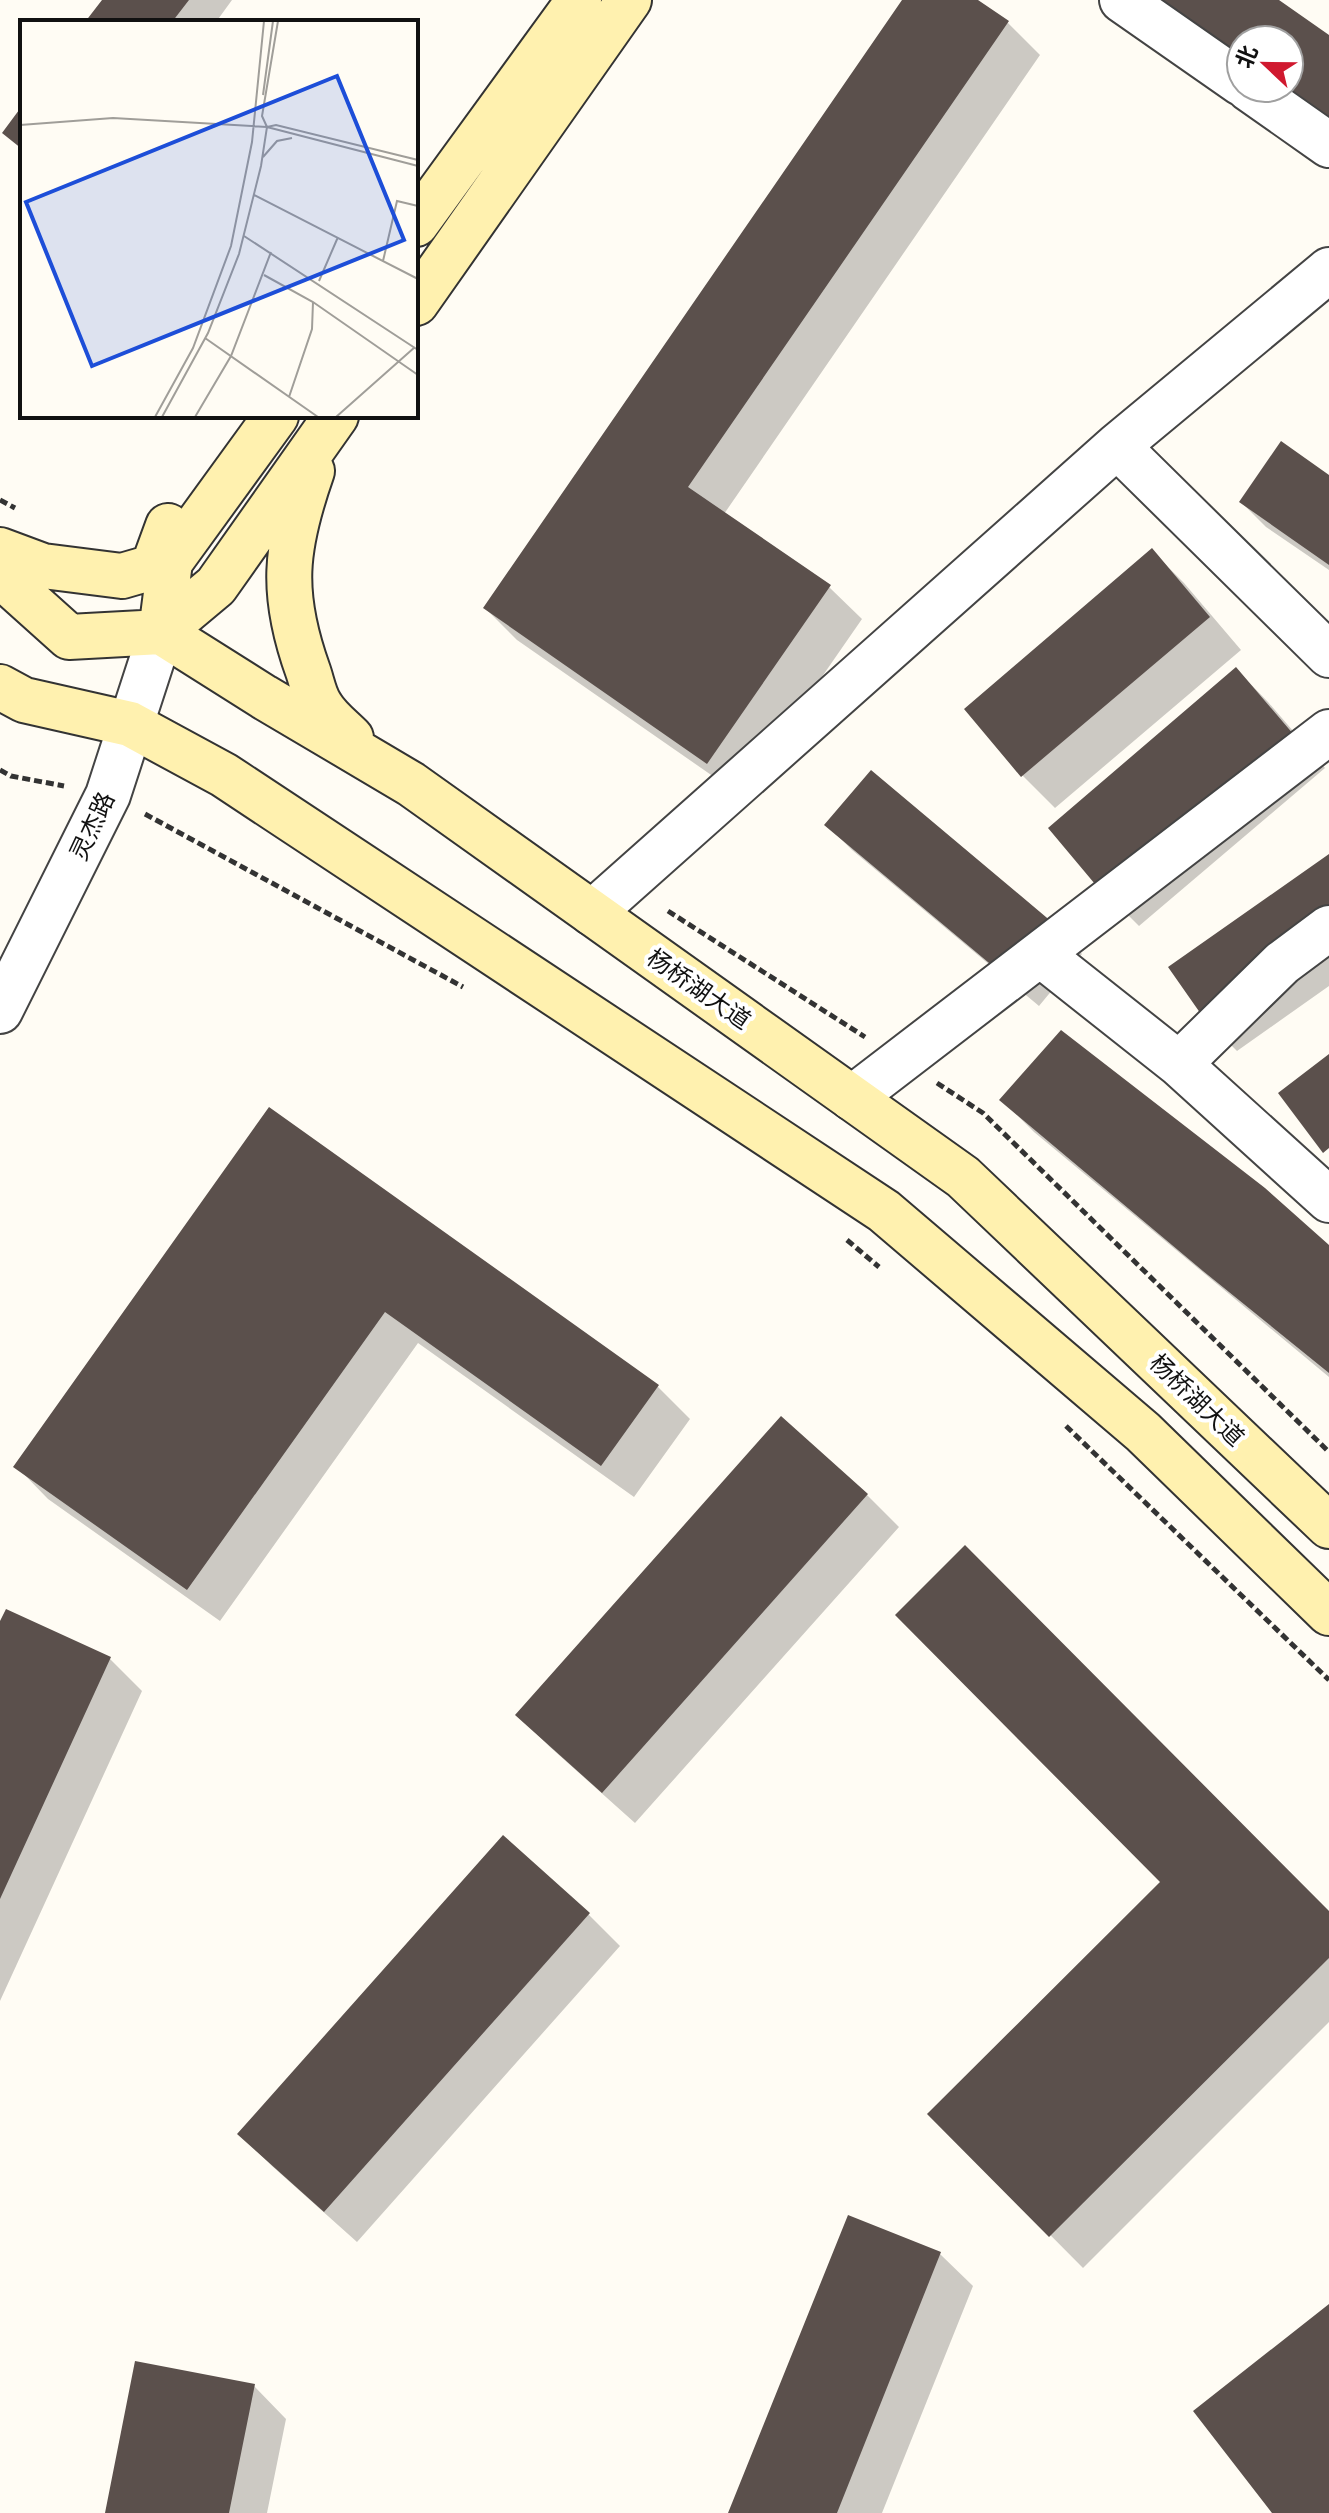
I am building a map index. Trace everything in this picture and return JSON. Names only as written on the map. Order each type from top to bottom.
[{"type":"main road","points":[[418,221],[579,0]]},
{"type":"main road","points":[[418,300],[629,0]]},
{"type":"main road","points":[[0,550],[43,566],[122,576],[153,567],[176,506],[267,418]]},
{"type":"main road","points":[[161,632],[170,562],[275,418]]},
{"type":"main road","points":[[0,575],[69,637],[161,632],[216,586],[331,424]]},
{"type":"main road","points":[[331,424],[300,506],[290,545],[289,598],[298,644],[321,706],[375,763]]},
{"type":"main road","name":"杨桥湖大道","points":[[161,632],[411,784],[963,1177],[1329,1526]]},
{"type":"main road","points":[[0,687],[24,700],[130,724],[224,775],[884,1211],[1143,1432],[1329,1613]]},
{"type":"street","points":[[1122,0],[1225,72]]},
{"type":"street","points":[[1271,104],[1329,145]]},
{"type":"street","points":[[592,913],[1117,446],[1329,270]]},
{"type":"street","points":[[1117,446],[1329,655]]},
{"type":"street","name":"灵杰路","points":[[0,1011],[108,795],[161,632]]},
{"type":"street","points":[[852,1098],[1329,732]]},
{"type":"street","points":[[1179,1064],[1282,963],[1329,928]]},
{"type":"street","points":[[1040,954],[1179,1064],[1329,1200]]},
{"type":"path","points":[[0,770],[11,776],[108,795],[472,992]]},
{"type":"path","points":[[840,1235],[888,1274]]},
{"type":"path","points":[[1056,1416],[1329,1680]]},
{"type":"building","points":[[102,0],[189,0],[174,20],[87,20]]},
{"type":"building","points":[[902,0],[978,0],[1009,21],[688,487],[831,585],[707,764],[483,608]]},
{"type":"building","points":[[1144,0],[1279,0],[1329,35],[1329,131],[1291,104],[1305,104],[1305,24],[1225,24],[1225,58]]},
{"type":"building","points":[[20,109],[20,147],[2,133]]},
{"type":"building","points":[[1281,441],[1329,475],[1329,565],[1239,502]]},
{"type":"building","points":[[1152,548],[1210,617],[1021,777],[964,709]]},
{"type":"building","points":[[1236,667],[1294,735],[1105,896],[1048,828]]},
{"type":"building","points":[[871,770],[1059,928],[1013,983],[824,825]]},
{"type":"building","points":[[1329,854],[1329,944],[1210,1027],[1168,967]]},
{"type":"building","points":[[1061,1030],[1265,1188],[1329,1245],[1329,1373],[999,1100]]},
{"type":"building","points":[[1329,1054],[1329,1148],[1323,1153],[1278,1093]]},
{"type":"building","points":[[269,1107],[659,1385],[601,1466],[385,1312],[187,1590],[13,1467]]},
{"type":"building","points":[[781,1416],[868,1494],[602,1793],[515,1715]]},
{"type":"building","points":[[965,1545],[1329,1911],[1329,1958],[1049,2237],[927,2114],[1160,1882],[895,1615]]},
{"type":"building","points":[[6,1609],[111,1657],[0,1899],[0,1621]]},
{"type":"building","points":[[503,1835],[590,1913],[324,2212],[237,2134]]},
{"type":"building","points":[[848,2215],[941,2252],[837,2513],[728,2513]]},
{"type":"building","points":[[1329,2304],[1329,2513],[1272,2513],[1193,2411]]},
{"type":"building","points":[[135,2361],[255,2384],[229,2513],[105,2513]]}]
